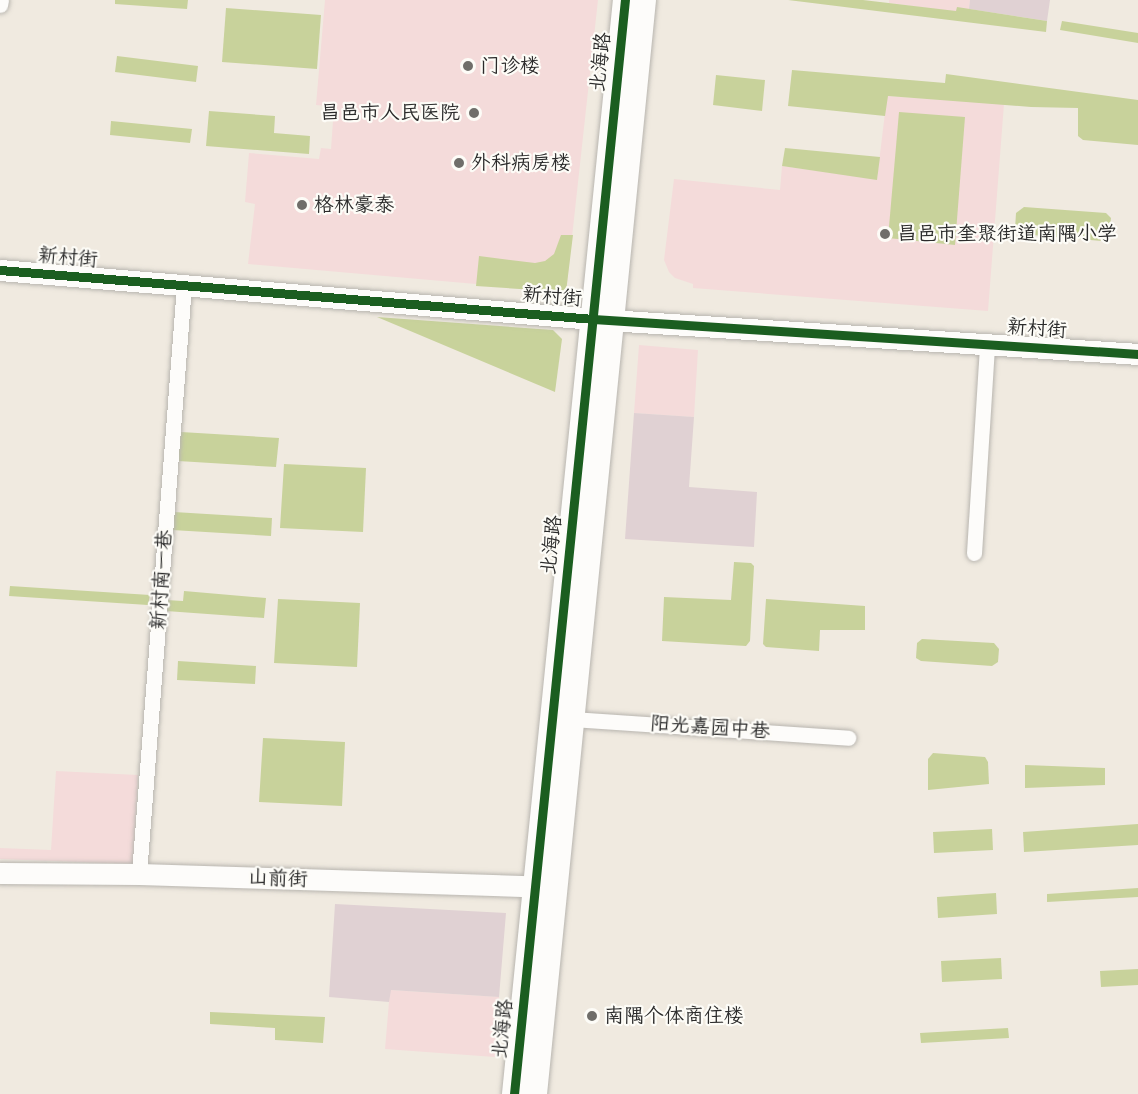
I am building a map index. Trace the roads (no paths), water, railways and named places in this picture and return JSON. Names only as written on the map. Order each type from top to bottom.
[{"type":"main road","name":"北海路","points":[[514,1094],[572,719],[625,0]]},
{"type":"main road","name":"北海路","points":[[535,1094],[545,887],[602,319],[644,0]]},
{"type":"street","points":[[0,0],[0,5]]},
{"type":"street","name":"新村街","points":[[0,270],[602,319],[1138,354]]},
{"type":"street","name":"新村南一巷","points":[[139,874],[184,285]]},
{"type":"street","points":[[974,553],[987,344]]},
{"type":"street","name":"阳光嘉园中巷","points":[[572,719],[848,738]]},
{"type":"street","name":"山前街","points":[[0,873],[139,874],[545,887]]},
{"type":"place","name":"门诊楼","points":[[468,66]]},
{"type":"place","name":"昌邑市人民医院","points":[[474,113]]},
{"type":"place","name":"外科病房楼","points":[[459,163]]},
{"type":"place","name":"格林豪泰","points":[[302,205]]},
{"type":"place","name":"昌邑市奎聚街道南隅小学","points":[[885,234]]},
{"type":"place","name":"南隅个体商住楼","points":[[592,1016]]}]
